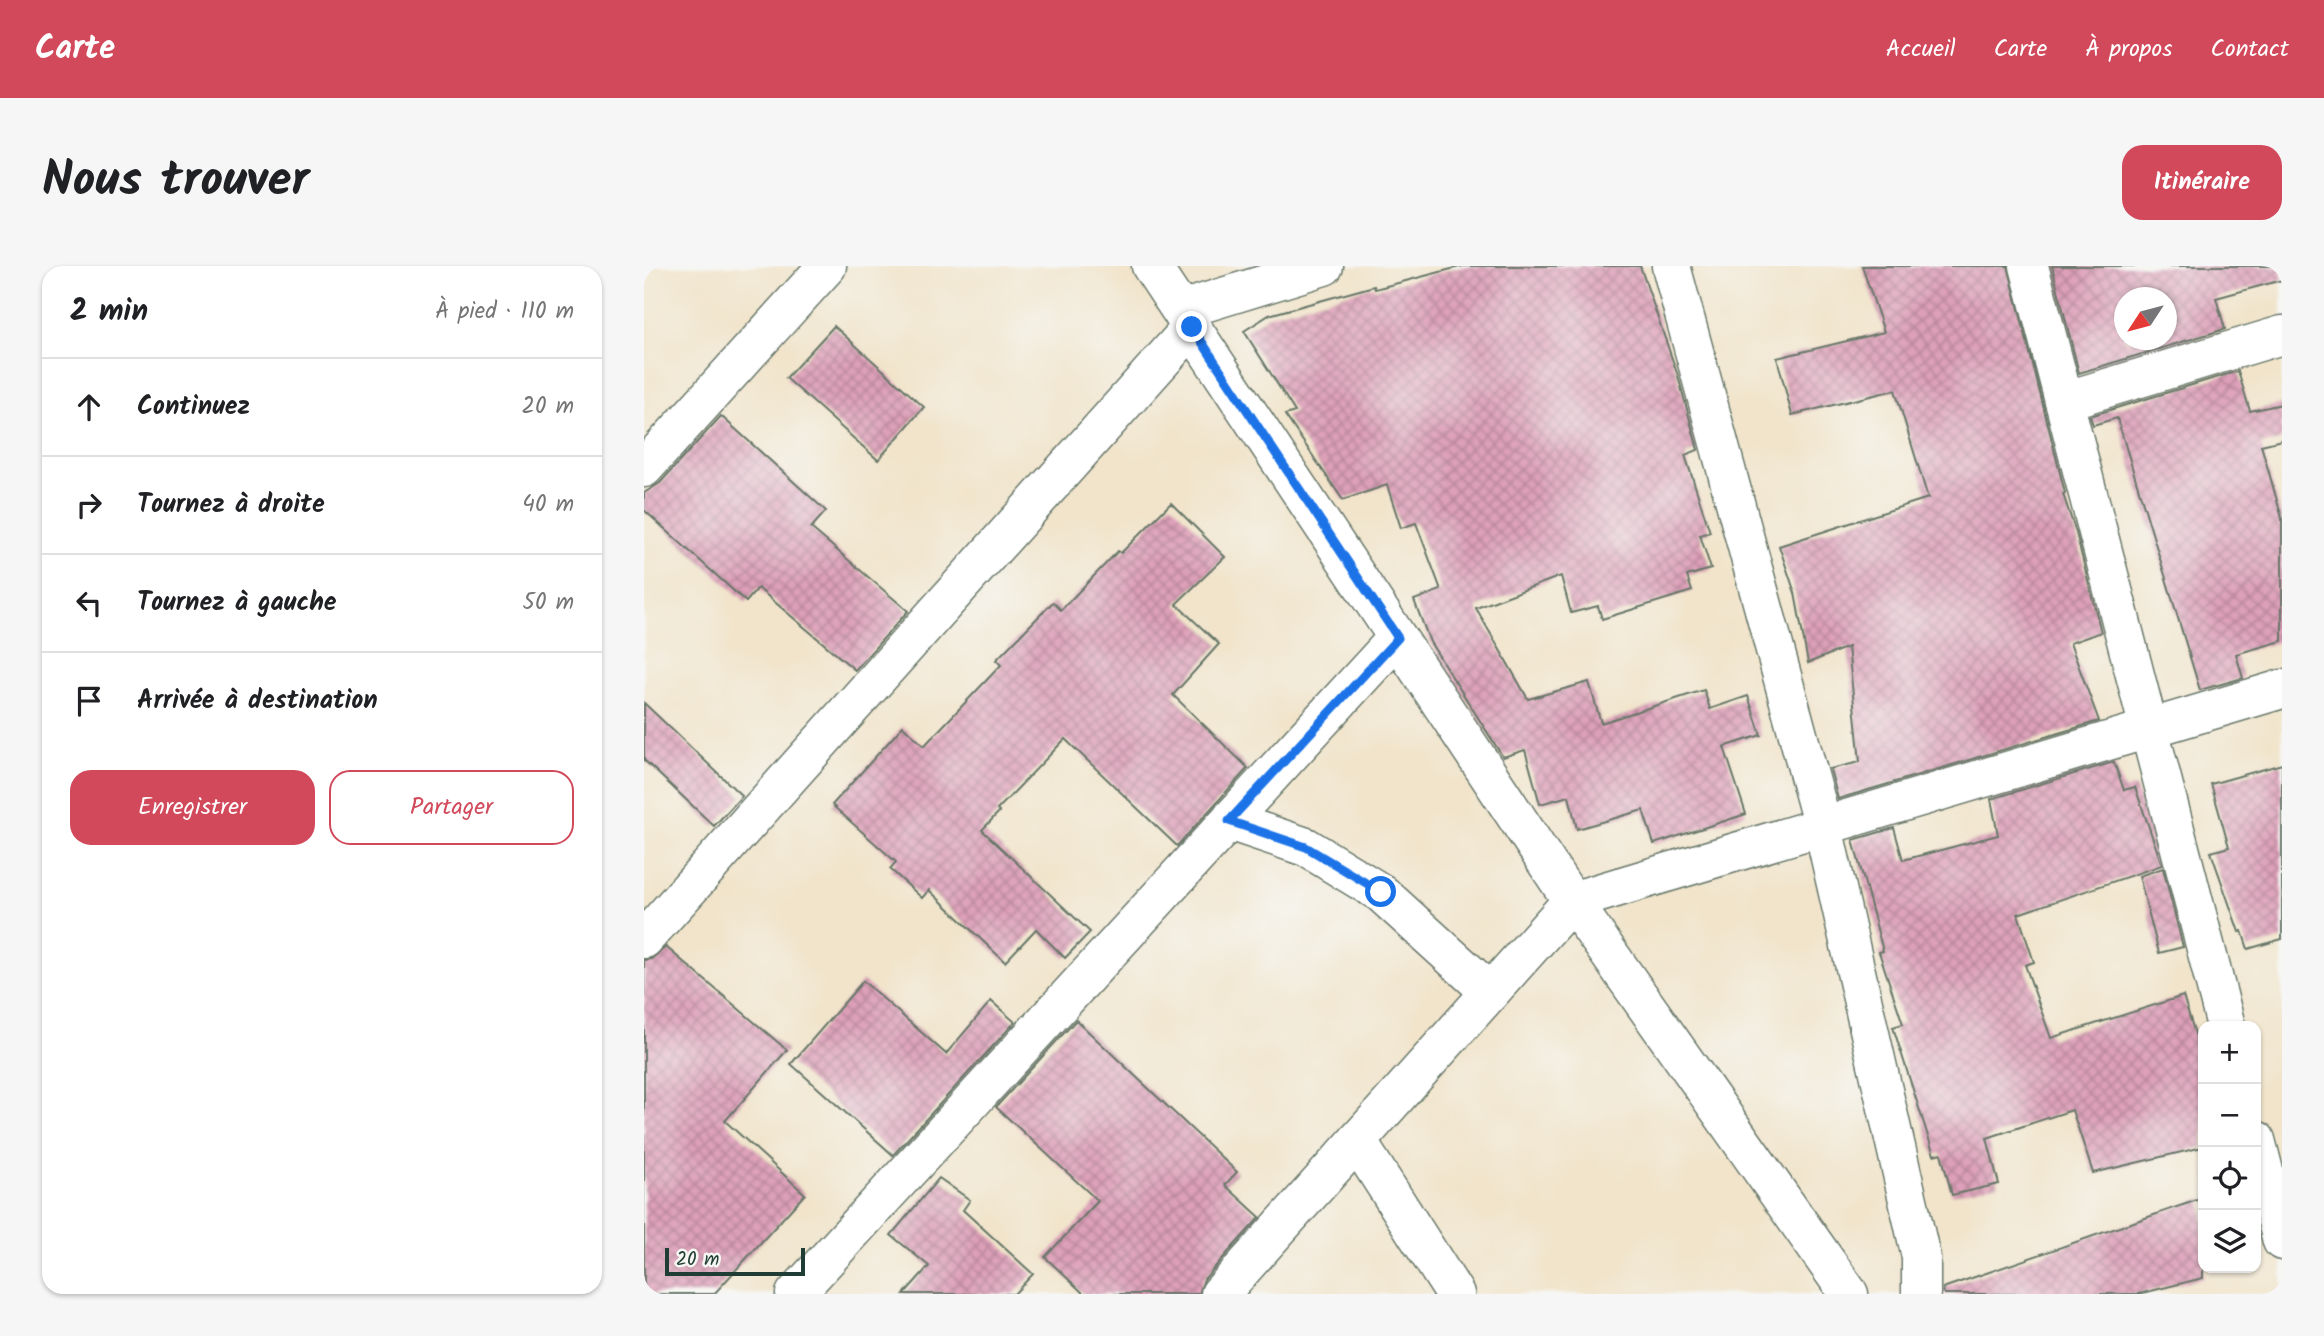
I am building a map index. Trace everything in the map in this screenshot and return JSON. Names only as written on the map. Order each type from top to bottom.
[{"type":"street","points":[[644,468],[827,266]]},
{"type":"street","points":[[1151,266],[1572,901],[1849,1294]]},
{"type":"street","points":[[644,939],[1186,319],[1324,266]]},
{"type":"street","points":[[1671,266],[1823,827],[1922,1257],[1921,1294]]},
{"type":"street","points":[[2029,266],[2225,1021]]},
{"type":"street","points":[[2064,401],[2282,335]]},
{"type":"street","points":[[795,1294],[1398,638]]},
{"type":"street","points":[[1220,1294],[1572,901],[2282,689]]},
{"type":"street","points":[[1229,821],[1306,847],[1381,892],[1490,992]]},
{"type":"street","points":[[1357,1141],[1455,1294]]},
{"type":"street","points":[[2258,1147],[2282,1241]]},
{"type":"building","points":[[1463,266],[1640,266],[1678,376],[1698,450],[1685,455],[1710,532],[1700,535],[1711,569],[1687,576],[1692,591],[1602,619],[1598,606],[1571,613],[1561,576],[1476,608],[1528,699],[1589,682],[1601,723],[1704,690],[1710,709],[1748,696],[1761,735],[1724,747],[1746,814],[1654,844],[1643,810],[1577,829],[1569,796],[1540,804],[1525,750],[1503,757],[1430,642],[1414,600],[1441,590],[1416,523],[1401,528],[1387,485],[1343,500],[1285,415],[1295,412],[1244,331],[1269,315],[1374,286],[1375,289]]},
{"type":"building","points":[[1862,266],[2008,266],[2065,493],[2063,494],[2076,533],[2101,632],[2070,643],[2099,721],[1838,799],[1830,769],[1860,762],[1848,647],[1808,663],[1795,593],[1779,546],[1928,498],[1895,390],[1792,415],[1777,358],[1884,332]]},
{"type":"building","points":[[2052,266],[2282,266],[2282,280],[2216,298],[2225,329],[2177,343],[2177,287],[2114,287],[2114,350],[2155,350],[2079,373]]},
{"type":"building","points":[[834,326],[924,407],[878,460],[786,378]]},
{"type":"building","points":[[2238,371],[2250,411],[2282,404],[2282,440],[2261,445],[2282,518],[2282,641],[2236,654],[2243,678],[2200,690],[2117,418],[2093,425],[2090,416]]},
{"type":"building","points":[[721,416],[826,511],[811,528],[908,611],[855,670],[758,588],[746,602],[644,510],[644,493],[660,483]]},
{"type":"building","points":[[1171,503],[1225,557],[1176,604],[1219,644],[1173,695],[1248,768],[1177,846],[1065,739],[997,810],[999,812],[982,830],[1090,932],[1065,958],[1036,929],[1005,962],[929,890],[922,898],[890,869],[896,862],[832,805],[903,726],[924,746],[1001,665],[996,660],[1053,602],[1061,610],[1118,551],[1121,553]]},
{"type":"building","points":[[644,703],[742,796],[714,826],[644,760]]},
{"type":"building","points":[[2114,762],[2124,790],[2135,787],[2162,865],[2018,914],[2034,962],[2025,965],[2051,1038],[2183,996],[2198,1043],[2198,1148],[2093,1173],[2072,1110],[1987,1138],[1999,1184],[1952,1195],[1941,1153],[1934,1155],[1893,1027],[1903,1024],[1879,952],[1883,951],[1853,840],[1894,828],[1903,860],[1998,835],[1991,799]]},
{"type":"building","points":[[2282,764],[2282,939],[2248,949],[2242,931],[2239,932],[2211,852],[2229,847],[2211,784]]},
{"type":"building","points":[[2163,868],[2183,947],[2159,953],[2139,876]]},
{"type":"building","points":[[666,947],[787,1050],[725,1121],[805,1194],[714,1294],[644,1294],[644,960],[651,959]]},
{"type":"building","points":[[863,981],[946,1054],[991,1001],[1015,1022],[893,1155],[791,1064]]},
{"type":"building","points":[[1076,1020],[1237,1172],[1225,1185],[1260,1217],[1204,1279],[1199,1294],[1084,1294],[1045,1257],[1098,1201],[996,1107]]},
{"type":"building","points":[[939,1178],[970,1200],[963,1210],[1033,1274],[1014,1294],[904,1294],[929,1266],[891,1235]]},
{"type":"building","points":[[2198,1200],[2198,1273],[2203,1273],[2203,1278],[2139,1294],[1944,1294],[1943,1288]]},
{"type":"route","points":[[1192,327],[1398,638],[1229,821],[1306,847],[1381,892]]}]
